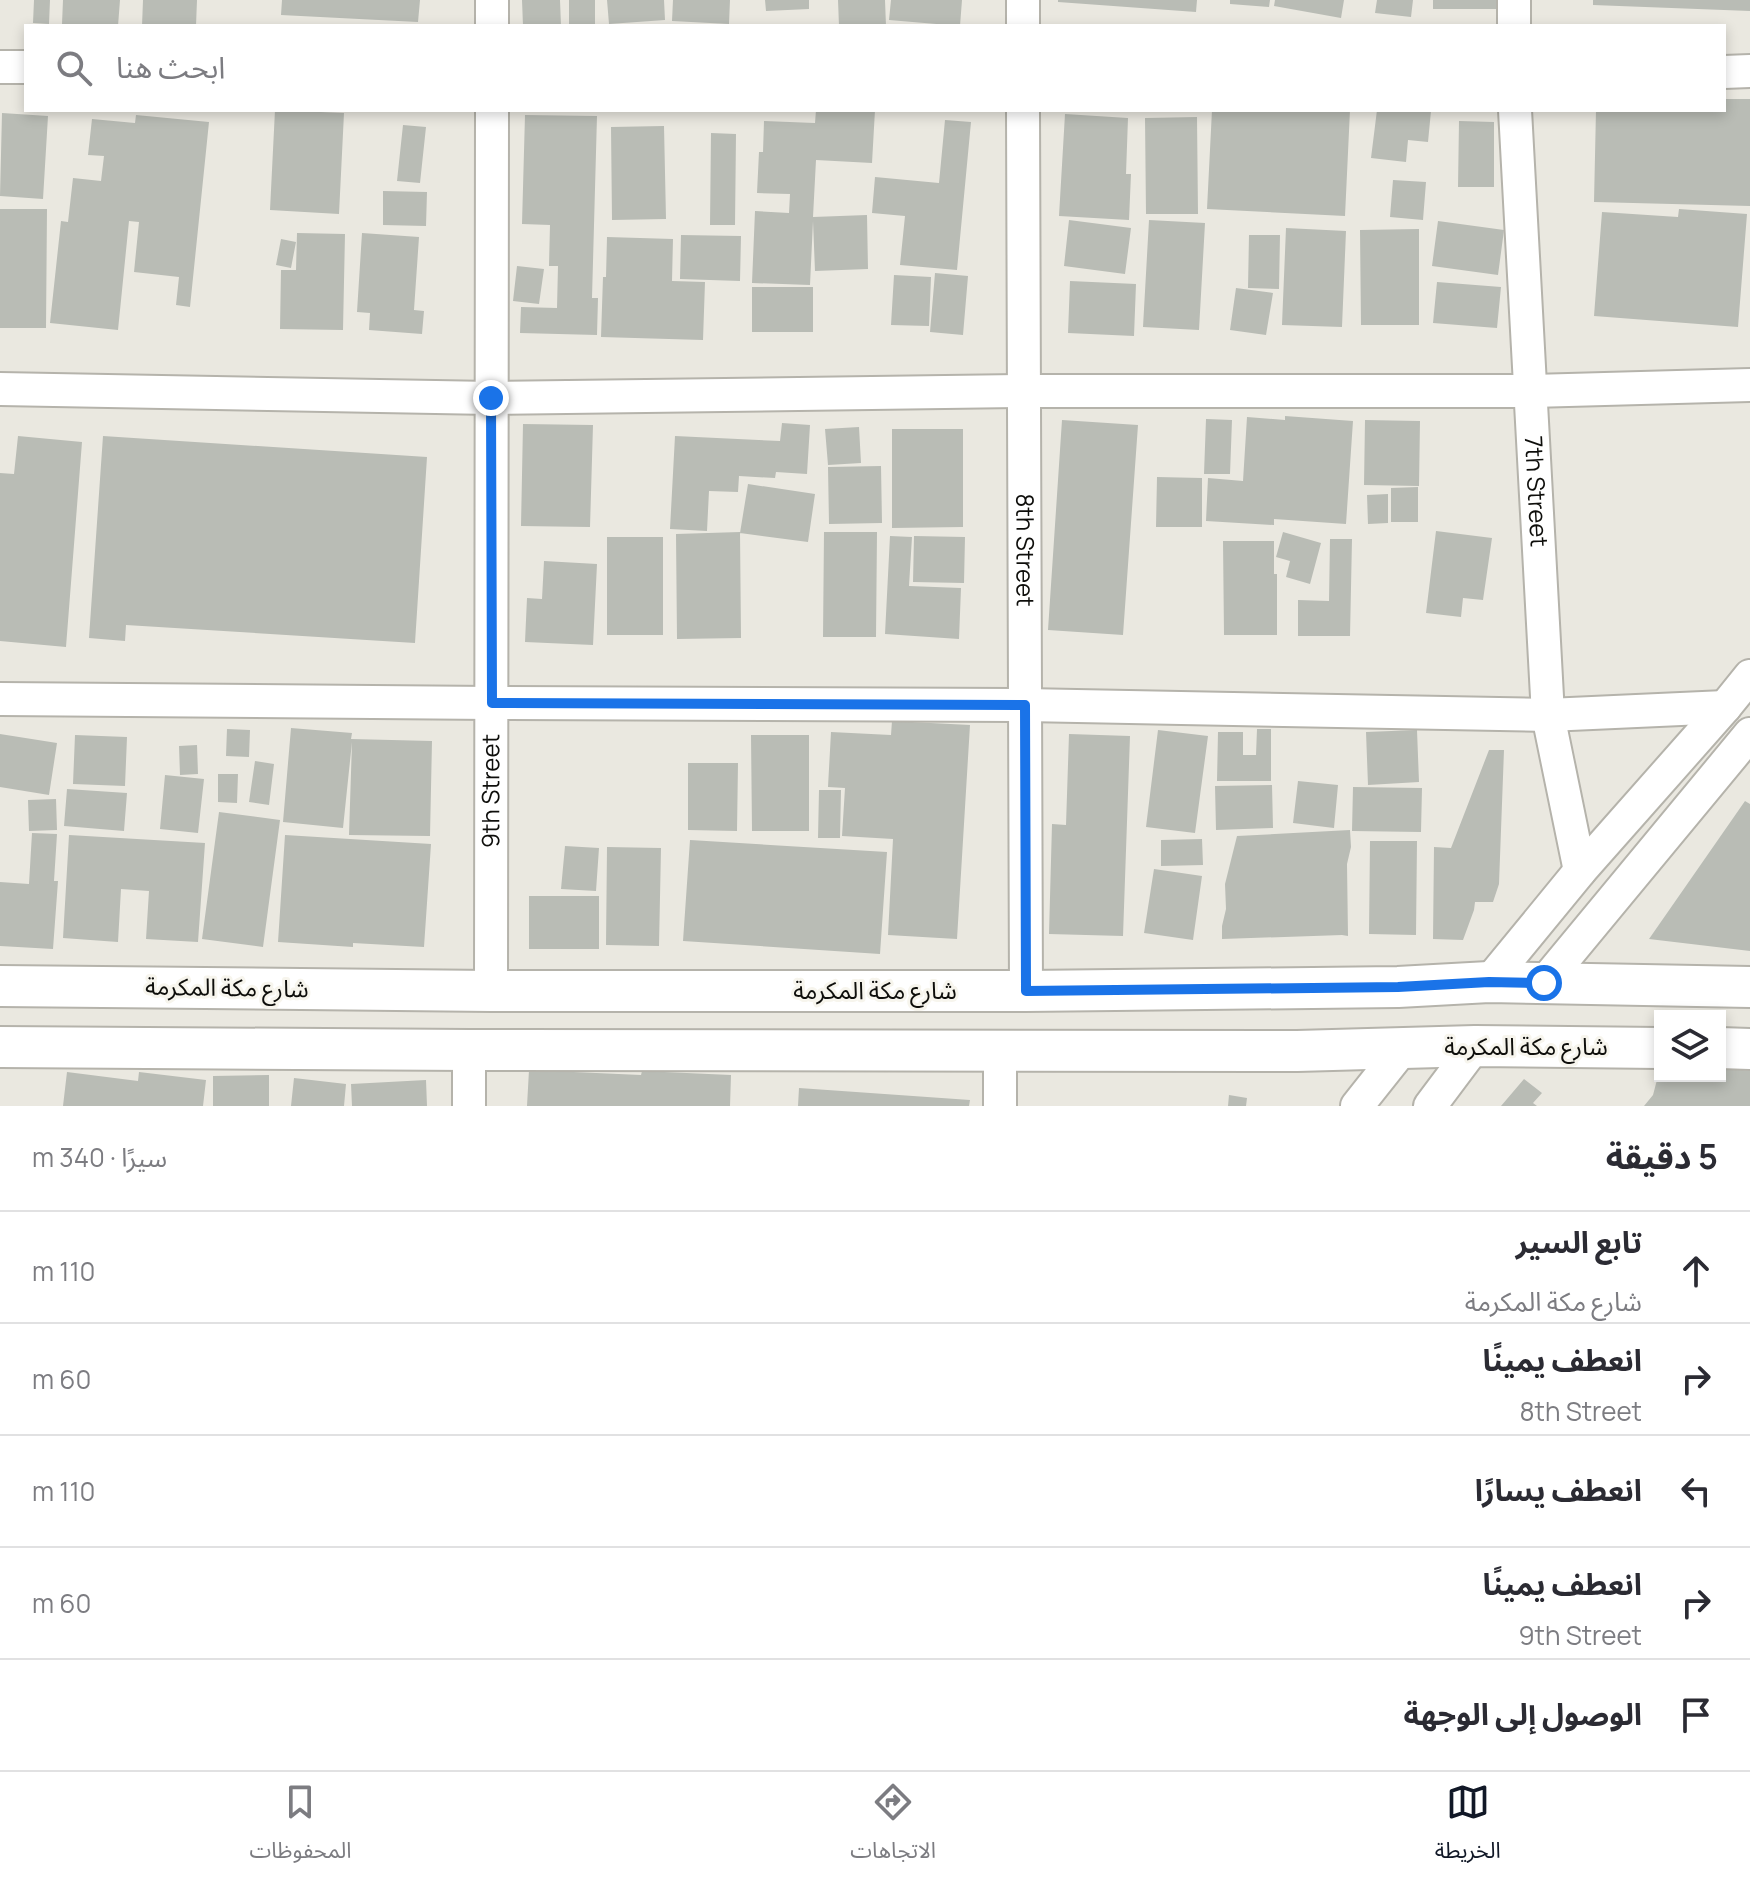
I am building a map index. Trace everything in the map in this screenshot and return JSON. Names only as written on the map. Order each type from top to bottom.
[{"type":"main road","name":"شارع مكة المكرمة","points":[[0,986],[491,991],[1026,991],[1398,987],[1489,982],[1750,987]]},
{"type":"main road","name":"شارع مكة المكرمة","points":[[0,1047],[1000,1051],[1297,1051],[1475,1046],[1654,1048]]},
{"type":"main road","points":[[1726,1048],[1750,1049]]},
{"type":"street","points":[[492,0],[492,24]]},
{"type":"street","points":[[1023,0],[1023,24]]},
{"type":"street","points":[[1514,0],[1514,24]]},
{"type":"street","points":[[0,67],[24,67]]},
{"type":"street","points":[[1726,72],[1750,71]]},
{"type":"street","name":"9th Street","points":[[491,991],[492,112]]},
{"type":"street","name":"8th Street","points":[[1023,112],[1026,991]]},
{"type":"street","name":"7th Street","points":[[1515,112],[1548,715],[1580,871]]},
{"type":"street","points":[[0,389],[491,398],[1024,391],[1532,391],[1750,385]]},
{"type":"street","points":[[1489,982],[1580,871],[1750,676]]},
{"type":"street","points":[[0,699],[1025,705],[1548,715],[1725,707]]},
{"type":"street","points":[[1544,983],[1750,734]]},
{"type":"street","points":[[1430,1106],[1475,1046]]},
{"type":"street","points":[[1357,1106],[1403,1048]]},
{"type":"street","points":[[469,1050],[469,1106]]},
{"type":"street","points":[[1000,1051],[1000,1106]]},
{"type":"building","points":[[34,0],[50,0],[49,24],[33,23]]},
{"type":"building","points":[[63,0],[120,0],[118,24],[62,24]]},
{"type":"building","points":[[143,0],[197,0],[196,24],[142,24]]},
{"type":"building","points":[[282,0],[420,0],[418,22],[281,15]]},
{"type":"building","points":[[522,0],[560,0],[561,24],[523,24]]},
{"type":"building","points":[[569,0],[595,0],[595,24],[569,24]]},
{"type":"building","points":[[607,0],[664,0],[665,20],[609,24]]},
{"type":"building","points":[[673,0],[730,0],[729,24],[672,21]]},
{"type":"building","points":[[765,0],[809,0],[809,9],[766,11]]},
{"type":"building","points":[[838,0],[885,0],[886,24],[839,24]]},
{"type":"building","points":[[891,0],[962,0],[960,24],[889,20]]},
{"type":"building","points":[[1058,0],[1197,0],[1196,12]]},
{"type":"building","points":[[1230,0],[1270,0],[1269,7],[1230,4]]},
{"type":"building","points":[[1275,0],[1344,0],[1341,18],[1274,6]]},
{"type":"building","points":[[1377,0],[1413,0],[1411,17],[1375,13]]},
{"type":"building","points":[[1433,0],[1498,0],[1498,9],[1433,9]]},
{"type":"building","points":[[1593,0],[1750,0],[1750,11],[1593,5]]},
{"type":"building","points":[[1726,99],[1750,99],[1750,206],[1594,202],[1596,112],[1726,112]]},
{"type":"building","points":[[275,112],[344,113],[339,214],[270,210]]},
{"type":"building","points":[[816,112],[875,112],[872,163],[816,160],[813,217],[867,215],[868,269],[815,271],[813,221],[810,285],[752,283],[755,211],[789,213],[790,194],[757,193],[764,121],[815,123]]},
{"type":"building","points":[[1212,112],[1350,112],[1345,216],[1207,209]]},
{"type":"building","points":[[1377,112],[1431,112],[1428,142],[1408,140],[1406,162],[1371,158]]},
{"type":"building","points":[[2,113],[48,116],[43,199],[0,196]]},
{"type":"building","points":[[1065,114],[1128,118],[1126,174],[1131,174],[1129,220],[1059,216]]},
{"type":"building","points":[[136,115],[209,122],[190,307],[176,305],[179,277],[134,272],[139,222],[129,221],[118,330],[50,323],[61,221],[68,222],[73,178],[101,181],[104,156],[88,155],[92,119],[135,123]]},
{"type":"building","points":[[525,115],[597,116],[592,298],[598,298],[597,335],[520,333],[521,307],[557,308],[558,266],[549,266],[550,225],[522,224]]},
{"type":"building","points":[[1197,117],[1198,214],[1146,214],[1145,118]]},
{"type":"building","points":[[945,120],[971,122],[957,270],[900,265],[905,216],[872,213],[875,177],[939,183]]},
{"type":"building","points":[[1459,121],[1494,122],[1494,187],[1458,187]]},
{"type":"building","points":[[403,125],[426,127],[420,183],[397,181]]},
{"type":"building","points":[[664,126],[666,219],[612,220],[611,127]]},
{"type":"building","points":[[711,133],[736,134],[735,225],[710,225]]},
{"type":"building","points":[[1393,180],[1426,182],[1423,220],[1390,217]]},
{"type":"building","points":[[383,191],[427,192],[426,226],[383,225]]},
{"type":"building","points":[[0,209],[47,209],[46,328],[0,328]]},
{"type":"building","points":[[1679,209],[1747,214],[1738,327],[1594,316],[1602,212],[1678,217]]},
{"type":"building","points":[[1069,220],[1131,228],[1125,274],[1064,266]]},
{"type":"building","points":[[1149,220],[1205,223],[1199,330],[1143,327]]},
{"type":"building","points":[[1438,221],[1504,230],[1498,275],[1432,266]]},
{"type":"building","points":[[1286,228],[1346,231],[1342,327],[1282,325]]},
{"type":"building","points":[[1419,229],[1419,325],[1361,325],[1360,230]]},
{"type":"building","points":[[297,233],[345,234],[343,330],[280,329],[281,270],[296,270]]},
{"type":"building","points":[[362,233],[419,237],[414,310],[424,311],[422,334],[369,330],[370,313],[357,312]]},
{"type":"building","points":[[681,235],[741,236],[740,281],[680,279]]},
{"type":"building","points":[[1249,235],[1280,235],[1279,289],[1248,288]]},
{"type":"building","points":[[607,237],[673,239],[672,281],[705,282],[703,340],[601,337]]},
{"type":"building","points":[[281,239],[296,242],[291,268],[276,265]]},
{"type":"building","points":[[517,266],[544,269],[539,304],[513,301]]},
{"type":"building","points":[[935,273],[968,276],[963,335],[930,332]]},
{"type":"building","points":[[894,275],[931,277],[929,326],[891,325]]},
{"type":"building","points":[[1070,281],[1136,284],[1134,336],[1068,333]]},
{"type":"building","points":[[1437,282],[1501,287],[1497,328],[1433,323]]},
{"type":"building","points":[[752,287],[813,287],[813,332],[752,332]]},
{"type":"building","points":[[1236,288],[1273,293],[1266,335],[1230,330]]},
{"type":"building","points":[[1285,416],[1353,421],[1346,524],[1274,519],[1274,525],[1206,521],[1208,478],[1243,481],[1247,417],[1285,420]]},
{"type":"building","points":[[1206,419],[1232,420],[1230,474],[1204,474]]},
{"type":"building","points":[[1062,420],[1138,425],[1123,635],[1048,630]]},
{"type":"building","points":[[1365,420],[1420,421],[1419,486],[1364,485]]},
{"type":"building","points":[[782,423],[810,425],[807,474],[776,472],[775,478],[739,476],[738,492],[709,491],[707,531],[670,529],[675,436],[780,441]]},
{"type":"building","points":[[523,424],[593,425],[590,527],[521,526]]},
{"type":"building","points":[[859,427],[861,463],[828,465],[825,429]]},
{"type":"building","points":[[892,429],[963,429],[963,527],[892,528]]},
{"type":"building","points":[[18,436],[82,442],[66,647],[0,641],[0,473],[14,474]]},
{"type":"building","points":[[103,436],[427,457],[415,643],[126,625],[125,641],[89,638]]},
{"type":"building","points":[[881,466],[882,523],[829,524],[828,467]]},
{"type":"building","points":[[1157,477],[1202,478],[1202,527],[1156,527]]},
{"type":"building","points":[[748,484],[815,494],[808,542],[740,533]]},
{"type":"building","points":[[1418,487],[1418,522],[1391,522],[1391,488]]},
{"type":"building","points":[[1388,494],[1388,523],[1368,524],[1367,495]]},
{"type":"building","points":[[1436,531],[1492,538],[1483,600],[1463,598],[1461,617],[1426,613]]},
{"type":"building","points":[[740,532],[741,638],[677,639],[676,534]]},
{"type":"building","points":[[824,532],[877,532],[876,637],[823,637]]},
{"type":"building","points":[[1283,532],[1321,543],[1310,584],[1286,577],[1290,561],[1276,557]]},
{"type":"building","points":[[890,536],[912,537],[909,586],[961,588],[959,639],[885,634]]},
{"type":"building","points":[[914,536],[965,537],[964,583],[913,582]]},
{"type":"building","points":[[607,537],[663,537],[663,635],[607,635]]},
{"type":"building","points":[[1330,539],[1352,539],[1350,636],[1298,636],[1298,600],[1329,601]]},
{"type":"building","points":[[1223,541],[1274,541],[1277,635],[1224,635]]},
{"type":"building","points":[[544,561],[597,564],[593,645],[525,642],[527,598],[542,599]]},
{"type":"building","points":[[892,721],[970,725],[957,939],[888,935],[893,839],[842,836],[845,788],[828,787],[831,732],[891,735]]},
{"type":"building","points":[[291,728],[352,733],[351,739],[432,741],[430,836],[349,835],[352,742],[343,828],[283,822]]},
{"type":"building","points":[[227,729],[250,730],[249,757],[226,756]]},
{"type":"building","points":[[1257,729],[1271,729],[1271,781],[1217,781],[1218,732],[1243,732],[1243,755],[1256,755]]},
{"type":"building","points":[[1158,730],[1208,736],[1195,833],[1146,827]]},
{"type":"building","points":[[1417,730],[1419,782],[1368,785],[1366,732]]},
{"type":"building","points":[[0,734],[57,743],[49,795],[0,787]]},
{"type":"building","points":[[1069,734],[1130,736],[1123,936],[1049,934],[1052,824],[1066,825]]},
{"type":"building","points":[[75,735],[127,737],[125,786],[73,784]]},
{"type":"building","points":[[751,735],[809,735],[809,831],[752,831]]},
{"type":"building","points":[[197,745],[198,774],[180,775],[179,746]]},
{"type":"building","points":[[1489,750],[1504,750],[1499,884],[1493,902],[1475,902],[1463,940],[1433,939],[1434,847],[1451,848]]},
{"type":"building","points":[[255,761],[274,764],[269,805],[249,802]]},
{"type":"building","points":[[688,763],[738,763],[737,831],[688,830]]},
{"type":"building","points":[[218,774],[238,774],[237,803],[218,802]]},
{"type":"building","points":[[165,775],[204,779],[198,833],[160,829]]},
{"type":"building","points":[[1298,781],[1338,785],[1334,828],[1293,823]]},
{"type":"building","points":[[1272,785],[1273,828],[1216,830],[1215,786]]},
{"type":"building","points":[[1353,787],[1422,788],[1421,832],[1352,831]]},
{"type":"building","points":[[67,789],[127,793],[124,831],[64,826]]},
{"type":"building","points":[[819,790],[841,790],[840,838],[818,838]]},
{"type":"building","points":[[56,799],[57,830],[29,831],[28,800]]},
{"type":"building","points":[[1745,801],[1750,804],[1750,951],[1649,939]]},
{"type":"building","points":[[219,812],[280,820],[263,947],[202,939]]},
{"type":"building","points":[[1350,830],[1348,936],[1222,939],[1225,884],[1237,836]]},
{"type":"building","points":[[32,833],[57,834],[54,881],[58,881],[53,949],[0,946],[0,882],[29,884]]},
{"type":"building","points":[[69,835],[205,843],[198,942],[146,939],[149,891],[121,889],[118,942],[63,938]]},
{"type":"building","points":[[285,835],[431,844],[424,947],[353,943],[353,947],[278,942]]},
{"type":"building","points":[[1202,839],[1203,865],[1161,866],[1161,840]]},
{"type":"building","points":[[690,840],[887,852],[880,954],[683,941]]},
{"type":"building","points":[[1370,841],[1417,841],[1416,935],[1369,934]]},
{"type":"building","points":[[565,846],[599,848],[596,891],[561,889]]},
{"type":"building","points":[[607,847],[661,848],[659,946],[606,945]]},
{"type":"building","points":[[1154,869],[1202,876],[1193,940],[1144,933]]},
{"type":"building","points":[[529,896],[599,896],[599,949],[529,949]]},
{"type":"building","points":[[1726,1068],[1750,1071],[1750,1106],[1644,1106],[1653,1095],[1656,1082],[1726,1082]]},
{"type":"building","points":[[529,1070],[731,1075],[730,1106],[527,1106]]},
{"type":"building","points":[[67,1072],[138,1081],[139,1072],[206,1080],[203,1106],[63,1106]]},
{"type":"building","points":[[269,1075],[269,1106],[213,1106],[213,1076]]},
{"type":"building","points":[[294,1078],[346,1084],[344,1106],[291,1106]]},
{"type":"building","points":[[1524,1079],[1542,1093],[1533,1103],[1537,1106],[1501,1106]]},
{"type":"building","points":[[426,1080],[427,1106],[352,1106],[351,1084]]},
{"type":"building","points":[[799,1088],[970,1100],[969,1106],[798,1106]]},
{"type":"building","points":[[1229,1095],[1247,1098],[1246,1106],[1228,1106]]},
{"type":"route","points":[[491,398],[492,703],[1025,705],[1026,991],[1544,983]]}]
